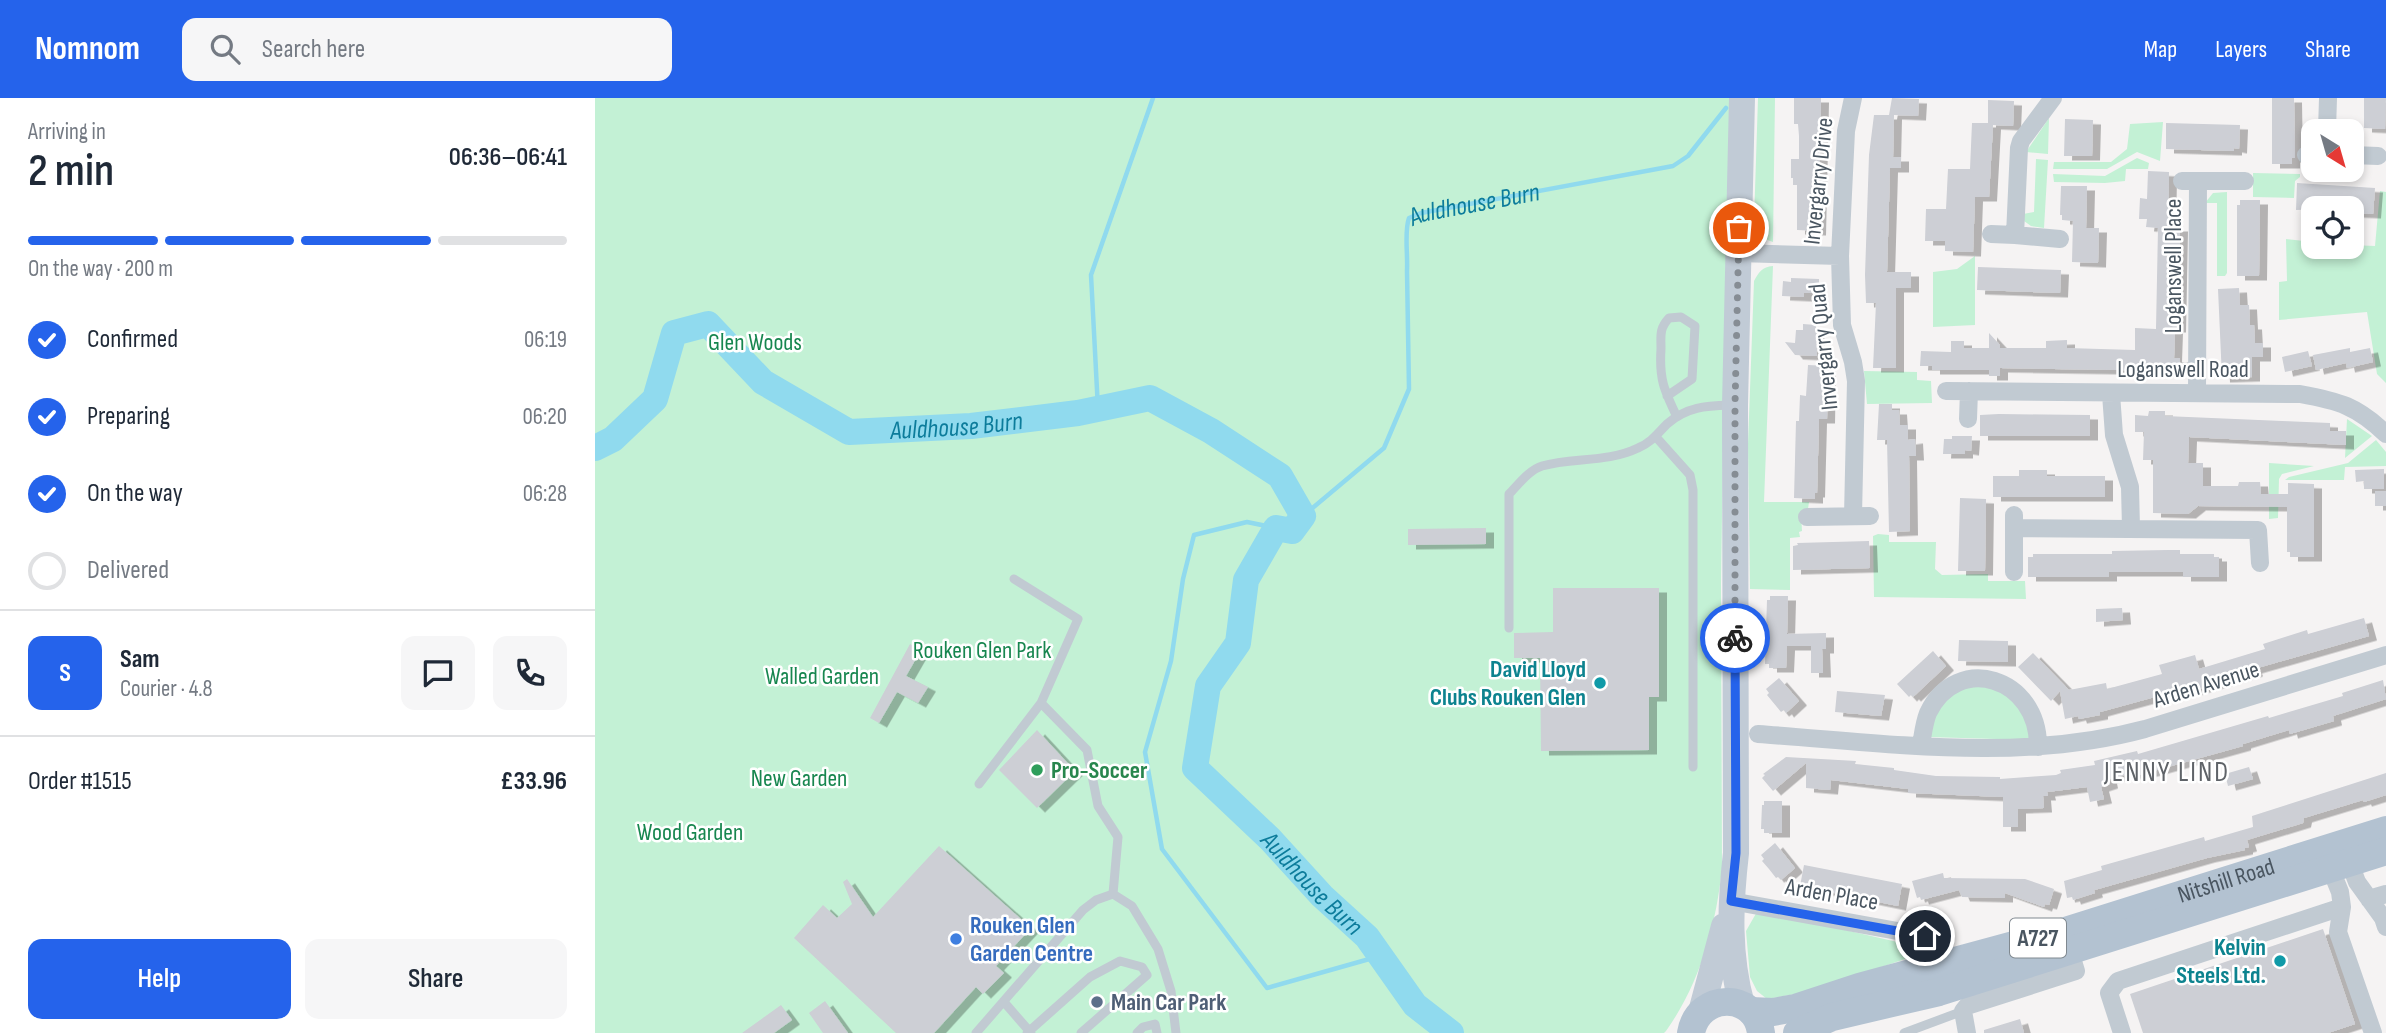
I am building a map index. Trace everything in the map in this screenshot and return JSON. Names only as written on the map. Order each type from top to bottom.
[{"type":"main road","points":[[1742,98],[1735,405],[1736,840],[1731,901],[1733,963],[1751,1016]]},
{"type":"main road","name":"Nitshill Road","points":[[1797,1033],[1832,1017],[1938,992],[2067,942],[2336,856],[2386,830]]},
{"type":"main road","name":"Nitshill Road","points":[[2336,856],[2386,851]]},
{"type":"main road","points":[[1692,1027],[1731,901]]},
{"type":"main road","name":"Nitshill Road","points":[[1692,1027],[1710,1005],[1721,1002],[1751,1016],[1795,1008],[1859,987],[2067,942]]},
{"type":"street","name":"Invergarry Drive","points":[[1738,253],[1840,256],[1846,131],[1853,98]]},
{"type":"street","points":[[2015,235],[2019,148],[2021,141],[2053,98]]},
{"type":"street","points":[[2327,119],[2328,98]]},
{"type":"street","points":[[2364,155],[2378,156]]},
{"type":"street","name":"Loganswell Place","points":[[2197,393],[2190,181],[2245,181]]},
{"type":"street","points":[[1991,234],[2060,239]]},
{"type":"street","name":"Invergarry Quad","points":[[1807,517],[1862,516],[1856,381],[1842,325],[1840,256]]},
{"type":"street","name":"Loganswell Road","points":[[1946,391],[2300,394],[2343,402],[2363,414],[2386,434]]},
{"type":"street","points":[[1968,419],[1969,391]]},
{"type":"street","points":[[2111,394],[2114,435],[2130,488],[2131,528]]},
{"type":"street","points":[[2014,572],[2014,521],[2131,528],[2258,530],[2260,563]]},
{"type":"street","name":"Arden Avenue","points":[[1758,734],[2005,749],[2113,738],[2386,655]]},
{"type":"street","points":[[1921,745],[1929,711],[1944,692],[1964,681],[1984,679],[2009,687],[2025,701],[2036,721],[2038,747]]},
{"type":"street","points":[[2336,856],[2357,882],[2378,897],[2386,927]]},
{"type":"street","points":[[2336,856],[2342,907],[2338,932],[2373,1033]]},
{"type":"street","name":"Arden Place","points":[[1731,901],[1925,936]]},
{"type":"street","points":[[2122,1033],[2109,993],[2118,981],[2342,907]]},
{"type":"street","points":[[1967,1033],[1963,1011],[1973,1004],[2076,971],[2067,942]]},
{"type":"lane","points":[[1667,396],[1692,379],[1695,326],[1681,317],[1669,318],[1662,326],[1659,373],[1667,396],[1677,417]]},
{"type":"lane","points":[[1509,628],[1509,494],[1540,466],[1601,459],[1638,449],[1656,437],[1677,417],[1697,407],[1735,405]]},
{"type":"lane","points":[[1656,437],[1690,475],[1693,490],[1693,767]]},
{"type":"lane","points":[[979,784],[1041,703],[1078,619],[1014,579]]},
{"type":"lane","points":[[1041,703],[1087,750],[1098,806],[1118,836],[1113,894]]},
{"type":"lane","points":[[976,1033],[1083,910],[1096,900],[1113,894]]},
{"type":"lane","points":[[1113,894],[1132,906],[1158,949],[1171,992],[1176,1033]]},
{"type":"lane","points":[[1004,1002],[1029,1032],[1090,977],[1120,961],[1142,967],[1147,975],[1081,1033]]},
{"type":"lane","points":[[1904,1033],[1963,1011]]},
{"type":"lane","points":[[1137,1033],[1143,1027],[1155,1024],[1157,1033]]},
{"type":"green space","points":[[595,98],[1731,98],[1721,585],[1722,868],[1705,953],[1678,1013],[1666,1031],[595,1033]]},
{"type":"green space","points":[[1758,98],[1775,98],[1773,242],[1760,235],[1754,221]]},
{"type":"green space","points":[[2049,118],[2048,154],[2026,152]]},
{"type":"green space","points":[[2163,122],[2160,161],[2137,152],[2107,169],[2053,169],[2054,162],[2111,162],[2127,149],[2130,124]]},
{"type":"green space","points":[[2137,158],[2149,163],[2148,169],[2126,169],[2125,181],[2054,182],[2053,174],[2105,176]]},
{"type":"green space","points":[[2036,159],[2048,160],[2044,228],[2031,226],[2024,221],[2023,214],[2034,212]]},
{"type":"green space","points":[[2253,173],[2300,174],[2295,181],[2294,198],[2253,197]]},
{"type":"green space","points":[[2380,191],[2386,192],[2386,383],[2377,374],[2367,312],[2279,320],[2279,282],[2287,281],[2286,239],[2301,241],[2301,259],[2364,259],[2364,246],[2375,246]]},
{"type":"green space","points":[[2227,192],[2227,273],[2225,276],[2217,276],[2217,203],[2205,203],[2213,193]]},
{"type":"green space","points":[[1975,256],[1975,325],[1933,327],[1933,272],[1957,269]]},
{"type":"green space","points":[[1773,266],[1764,502],[1809,502],[1808,509],[1801,514],[1800,537],[1790,538],[1790,590],[1750,589],[1748,444],[1754,281],[1761,270]]},
{"type":"green space","points":[[1864,371],[1917,372],[1917,380],[1931,381],[1932,403],[1867,404]]},
{"type":"green space","points":[[2347,419],[2372,436],[2345,458]]},
{"type":"green space","points":[[2376,440],[2386,452],[2386,466],[2345,467],[2344,480],[2285,480],[2348,463]]},
{"type":"green space","points":[[2269,463],[2314,466],[2282,474],[2279,479],[2278,518],[2269,519]]},
{"type":"green space","points":[[1889,535],[1889,542],[1936,542],[1935,569],[1942,575],[1988,574],[1988,581],[2025,581],[2026,599],[1874,597],[1873,536]]},
{"type":"green space","points":[[1973,685],[2003,690],[2025,709],[2031,740],[1927,737],[1937,710],[1947,698]]},
{"type":"green space","points":[[1758,910],[1932,950],[1807,992],[1767,999],[1757,991],[1750,977],[1746,931]]},
{"type":"building","points":[[1794,98],[1821,98],[1818,231],[1797,230],[1797,185],[1793,185],[1791,178],[1791,159],[1799,159],[1798,124],[1794,124]]},
{"type":"building","points":[[1892,98],[1919,99],[1918,116],[1894,115],[1893,157],[1901,157],[1901,168],[1890,168],[1887,272],[1911,272],[1911,288],[1896,288],[1896,368],[1873,368],[1876,303],[1866,303],[1865,275],[1869,155],[1874,115],[1889,115]]},
{"type":"building","points":[[2272,98],[2294,98],[2295,158],[2292,158],[2292,164],[2272,164]]},
{"type":"building","points":[[2364,98],[2386,98],[2385,129],[2364,128]]},
{"type":"building","points":[[1988,100],[2014,101],[2013,126],[1993,125],[1989,197],[1975,197],[1973,252],[1945,251],[1945,241],[1925,241],[1926,209],[1946,209],[1948,169],[1970,169],[1972,123],[1988,123]]},
{"type":"building","points":[[2065,119],[2093,120],[2092,156],[2064,156]]},
{"type":"building","points":[[2166,123],[2240,125],[2239,149],[2166,149]]},
{"type":"building","points":[[2148,171],[2169,172],[2168,227],[2180,227],[2178,328],[2175,328],[2174,358],[2180,358],[2180,371],[2000,368],[2000,376],[1989,376],[1989,370],[1932,370],[1932,366],[1920,366],[1921,351],[1951,352],[1951,341],[1964,341],[1964,348],[1989,348],[1989,333],[2000,348],[2046,348],[2046,341],[2067,340],[2067,348],[2135,350],[2135,328],[2156,329],[2158,228],[2146,227],[2147,219],[2139,219],[2140,198],[2147,199]]},
{"type":"building","points":[[2297,183],[2375,188],[2373,214],[2364,214],[2364,196],[2301,196],[2301,210],[2296,210]]},
{"type":"building","points":[[2061,186],[2087,186],[2086,228],[2099,228],[2098,263],[2072,262],[2073,221],[2062,220],[2060,215]]},
{"type":"building","points":[[2240,200],[2260,200],[2259,276],[2237,276],[2237,205],[2240,205]]},
{"type":"building","points":[[1978,267],[2061,270],[2060,293],[1977,290]]},
{"type":"building","points":[[1791,278],[1819,279],[1819,293],[1804,293],[1804,297],[1782,296],[1783,281],[1791,282]]},
{"type":"building","points":[[2239,288],[2240,305],[2249,305],[2250,325],[2254,325],[2255,343],[2263,343],[2263,357],[2252,357],[2252,377],[2222,378],[2218,289]]},
{"type":"building","points":[[1803,324],[1816,325],[1817,356],[1795,355],[1785,342],[1795,343],[1796,330],[1803,330]]},
{"type":"building","points":[[2350,348],[2350,352],[2370,348],[2373,362],[2347,368],[2346,363],[2316,370],[2313,355]]},
{"type":"building","points":[[2308,351],[2312,366],[2285,372],[2282,357]]},
{"type":"building","points":[[1808,365],[1828,366],[1827,419],[1819,419],[1815,499],[1794,498],[1796,421],[1799,421],[1800,395],[1806,396]]},
{"type":"building","points":[[1879,404],[1892,404],[1892,410],[1899,410],[1900,425],[1908,425],[1908,440],[1915,439],[1916,456],[1909,456],[1910,531],[1889,532],[1887,440],[1877,440]]},
{"type":"building","points":[[2149,411],[2165,411],[2165,416],[2330,423],[2330,431],[2346,431],[2346,445],[2189,437],[2188,463],[2203,463],[2203,486],[2238,486],[2239,482],[2260,482],[2261,494],[2288,494],[2288,483],[2314,484],[2314,557],[2290,557],[2290,552],[2287,552],[2287,507],[2198,506],[2188,514],[2153,513],[2153,460],[2143,460],[2144,432],[2135,432],[2135,415],[2148,416]]},
{"type":"building","points":[[1980,415],[2090,415],[2090,436],[1980,436]]},
{"type":"building","points":[[1952,436],[1972,436],[1971,451],[1965,450],[1965,454],[1943,454],[1944,439],[1952,439]]},
{"type":"building","points":[[2384,469],[2384,489],[2364,489],[2364,481],[2356,482],[2355,470]]},
{"type":"building","points":[[2019,470],[2047,470],[2047,476],[2105,476],[2105,497],[1993,497],[1993,476],[2019,476]]},
{"type":"building","points":[[2375,491],[2386,491],[2386,506],[2375,506]]},
{"type":"building","points":[[1960,498],[1986,499],[1985,571],[1958,571]]},
{"type":"building","points":[[1486,528],[1486,544],[1408,545],[1408,529]]},
{"type":"building","points":[[1869,541],[1870,568],[1793,570],[1793,546],[1798,545],[1797,543]]},
{"type":"building","points":[[2180,550],[2180,554],[2214,554],[2214,557],[2219,557],[2219,577],[2183,577],[2183,572],[2109,572],[2109,577],[2028,577],[2028,557],[2033,557],[2033,554],[2112,554],[2112,551]]},
{"type":"building","name":"David Lloyd Clubs Rouken Glen","points":[[1553,588],[1659,588],[1659,697],[1649,697],[1649,750],[1541,751],[1540,658],[1514,658],[1514,633],[1553,632]]},
{"type":"building","points":[[1770,596],[1788,596],[1787,634],[1826,633],[1826,649],[1822,649],[1823,673],[1811,673],[1811,646],[1787,646],[1786,668],[1769,668],[1769,664],[1765,664],[1767,600],[1770,600]]},
{"type":"building","points":[[2122,608],[2123,620],[2096,622],[2096,609]]},
{"type":"building","points":[[2364,618],[2369,636],[2254,669],[2255,672],[2189,692],[2178,695],[2173,692],[2079,719],[2078,716],[2065,719],[2060,691],[2051,701],[2018,667],[2033,653],[2069,690],[2106,683],[2107,689],[2162,674],[2159,665],[2195,655],[2199,669],[2265,649],[2263,644],[2307,630],[2308,634]]},
{"type":"building","points":[[1959,640],[2008,641],[2008,662],[1958,661]]},
{"type":"building","points":[[910,644],[921,650],[906,676],[928,687],[918,703],[897,692],[879,723],[870,718]]},
{"type":"building","points":[[1933,651],[1946,666],[1913,697],[1909,697],[1897,684]]},
{"type":"building","points":[[1779,678],[1799,701],[1786,713],[1784,710],[1781,712],[1767,695],[1769,693],[1766,689]]},
{"type":"building","points":[[2383,680],[2386,699],[2333,716],[2334,721],[2290,734],[2289,730],[2243,746],[2139,775],[2133,776],[2132,773],[2109,779],[2110,784],[2101,787],[2104,799],[2090,802],[2087,787],[2047,792],[2048,796],[2043,796],[2044,808],[2018,809],[2018,827],[2003,827],[2003,797],[1908,793],[1908,789],[1831,780],[1830,790],[1806,788],[1806,763],[1773,791],[1762,778],[1765,775],[1763,774],[1786,757],[1856,761],[1855,764],[1936,776],[2000,779],[2056,775],[2061,773],[2060,770],[2095,765],[2094,761],[2137,751],[2138,754],[2268,716],[2269,718],[2343,696],[2342,693]]},
{"type":"building","points":[[1837,691],[1885,695],[1881,716],[1835,712]]},
{"type":"building","name":"Pro-Soccer","points":[[1037,730],[1075,771],[1037,808],[999,770]]},
{"type":"building","points":[[2249,767],[2253,779],[2228,786],[2225,774]]},
{"type":"building","points":[[2386,773],[2386,795],[2304,818],[2303,823],[2247,840],[2249,847],[2245,850],[2094,890],[2095,893],[2073,900],[2072,897],[2067,898],[2064,881],[2102,870],[2101,866],[2204,837],[2205,841],[2253,827],[2252,816]]},
{"type":"building","points":[[1764,801],[1782,801],[1782,833],[1764,833],[1764,829],[1761,829]]},
{"type":"building","points":[[1775,843],[1795,868],[1781,880],[1776,878],[1762,861],[1764,859],[1761,855]]},
{"type":"building","name":"Rouken Glen Garden Centre","points":[[939,846],[1031,928],[996,966],[1004,973],[983,994],[976,987],[934,1033],[896,1033],[794,938],[823,905],[837,918],[852,904],[843,882],[847,879],[873,917]]},
{"type":"building","points":[[1804,865],[1902,884],[1898,906],[1800,886]]},
{"type":"building","points":[[1943,873],[1944,878],[2025,879],[2054,889],[2049,905],[2045,904],[2044,907],[2005,893],[2005,898],[1962,897],[1959,890],[1921,900],[1920,897],[1917,898],[1912,881]]},
{"type":"building","name":"Kelvin Steels Ltd.","points":[[2323,929],[2355,1024],[2328,1033],[2143,1033],[2130,994]]},
{"type":"building","points":[[825,1001],[848,1033],[823,1033],[809,1013]]},
{"type":"building","points":[[781,1005],[792,1020],[774,1033],[742,1033]]},
{"type":"building","points":[[2020,1019],[2024,1033],[1984,1033],[1984,1030]]},
{"type":"waterway","points":[[1098,409],[1091,275],[1153,98]]},
{"type":"waterway","name":"Auldhouse Burn","points":[[1303,516],[1384,448],[1409,389],[1406,236],[1409,218],[1421,213],[1673,166],[1688,156],[1726,108]]},
{"type":"waterway","name":"Auldhouse Burn","points":[[595,448],[613,439],[655,399],[674,333],[708,324],[763,382],[849,432],[971,426],[1078,413],[1150,398],[1211,431],[1280,476],[1303,516],[1292,531],[1276,528],[1246,580],[1238,643],[1208,686],[1195,768],[1270,839],[1322,896],[1367,937],[1415,1005],[1451,1033]]},
{"type":"waterway","points":[[1276,528],[1247,522],[1194,535],[1183,579],[1171,661],[1145,752],[1162,849],[1267,988],[1380,956]]},
{"type":"way so far","points":[[1735,638],[1735,405],[1739,228]]},
{"type":"place","name":"David Lloyd Clubs Rouken Glen","points":[[1600,683]]},
{"type":"place","name":"Pro-Soccer","points":[[1037,770]]},
{"type":"place","name":"Rouken Glen Garden Centre","points":[[956,939]]},
{"type":"place","name":"Kelvin Steels Ltd.","points":[[2280,961]]},
{"type":"place","name":"Main Car Park","points":[[1097,1002]]},
{"type":"district","name":"JENNY LIND","points":[[2167,771]]},
{"type":"route","points":[[1735,638],[1736,853],[1731,901],[1925,936]]},
{"type":"park label","name":"Glen Woods","points":[[755,342]]},
{"type":"park label","name":"Rouken Glen Park","points":[[982,650]]},
{"type":"park label","name":"Walled Garden","points":[[822,676]]},
{"type":"park label","name":"New Garden","points":[[799,778]]},
{"type":"park label","name":"Wood Garden","points":[[690,832]]}]
